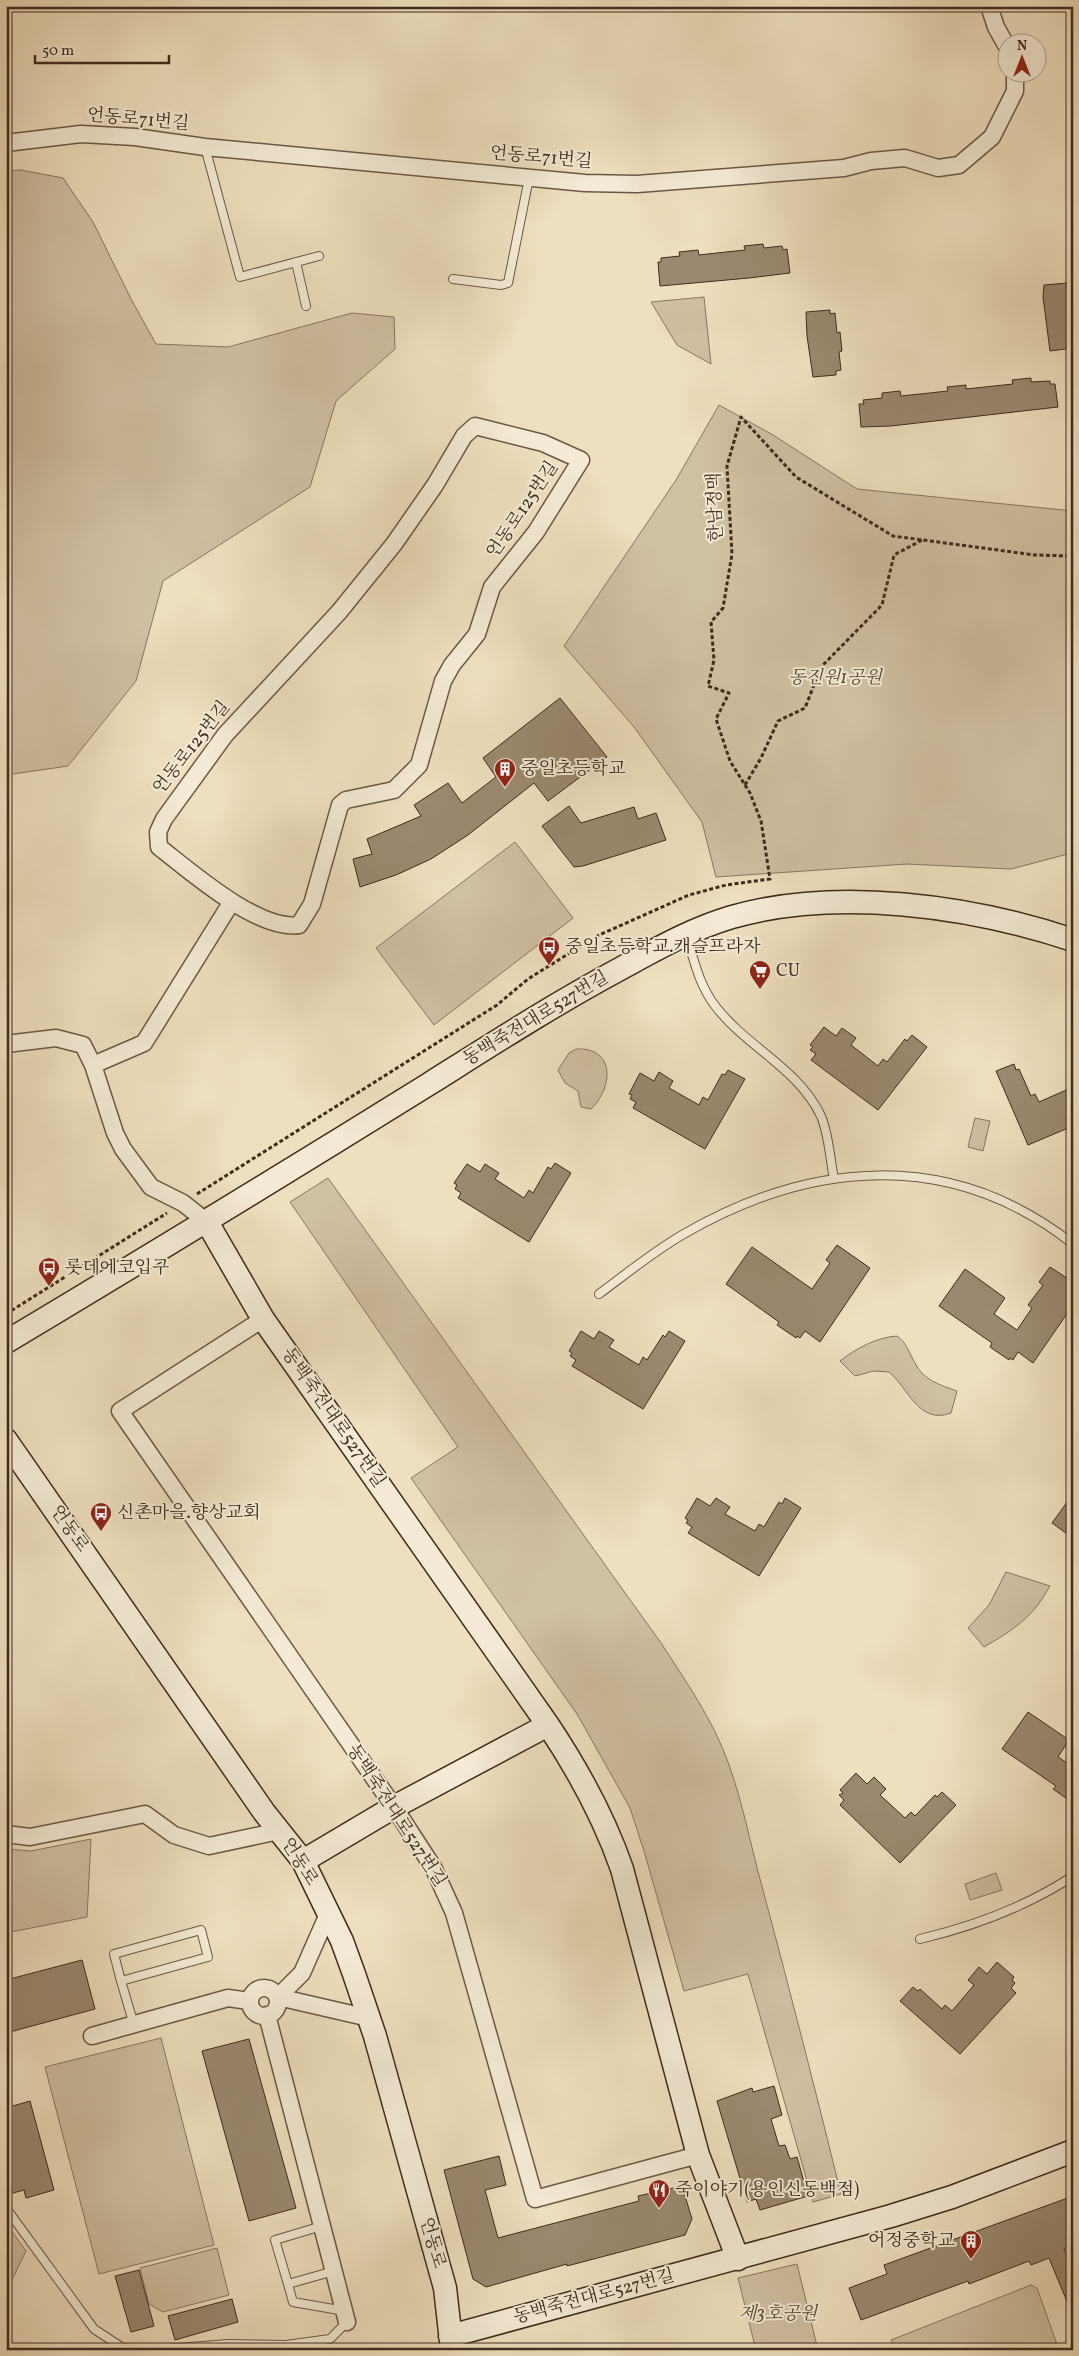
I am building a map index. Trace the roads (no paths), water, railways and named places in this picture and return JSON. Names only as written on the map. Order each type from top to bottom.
[{"type":"street","points":[[989,6],[999,32]]},
{"type":"street","name":"언동로71번길","points":[[6,144],[81,134],[135,137],[205,147],[584,183],[637,184],[844,168],[871,161],[905,158],[938,168],[959,165],[992,137],[1015,91],[1015,82]]},
{"type":"street","name":"언동로125번길","points":[[475,426],[543,443],[580,460],[536,532],[492,588],[477,634],[452,665],[443,681],[419,765],[394,790],[346,800],[340,805],[312,904],[299,924],[287,926],[231,903],[159,847],[158,832],[173,804],[225,735],[339,612],[379,563],[435,485],[464,436],[475,426]]},
{"type":"street","name":"동백죽전대로527번길","points":[[6,1342],[207,1222],[569,996],[686,934],[733,917],[772,909],[863,902],[910,905],[968,913],[1018,923],[1073,940]]},
{"type":"street","points":[[93,1065],[144,1043],[231,903]]},
{"type":"street","points":[[6,1044],[56,1038],[82,1045],[93,1065],[115,1133],[123,1149],[151,1187],[182,1203],[207,1222]]},
{"type":"street","name":"동백죽전대로527번길","points":[[207,1222],[263,1319],[548,1725],[586,1785],[614,1847],[698,2155],[738,2259]]},
{"type":"street","name":"동백죽전대로527번길","points":[[263,1319],[120,1411],[394,1807],[433,1867],[454,1913],[535,2199],[698,2155]]},
{"type":"street","name":"언동로","points":[[6,1440],[279,1831],[303,1861],[342,1941],[369,2018],[445,2288],[451,2343]]},
{"type":"street","points":[[303,1861],[394,1807],[548,1725]]},
{"type":"street","points":[[6,1834],[30,1838],[145,1814],[174,1835],[209,1846],[279,1831]]},
{"type":"street","points":[[278,1997],[302,1973],[328,1914]]},
{"type":"street","points":[[262,1987],[272,1989],[278,1997],[278,2007],[272,2014],[261,2016],[253,2011],[250,2002],[253,1992],[262,1987]]},
{"type":"street","points":[[278,1997],[369,2018]]},
{"type":"street","points":[[92,2036],[228,1998],[250,2002]]},
{"type":"street","points":[[267,2015],[346,2317]]},
{"type":"street","name":"동백죽전대로527번길","points":[[451,2343],[952,2197],[1073,2151]]},
{"type":"lane","points":[[205,147],[240,277],[318,256]]},
{"type":"lane","points":[[453,279],[501,285],[508,283],[529,178]]},
{"type":"lane","points":[[296,262],[306,306]]},
{"type":"lane","points":[[686,934],[694,964],[715,1006],[738,1032],[791,1074],[813,1102],[822,1118],[834,1179]]},
{"type":"lane","points":[[598,1294],[651,1255],[700,1225],[774,1194],[834,1179],[859,1175],[885,1175],[939,1180],[962,1185],[1010,1204],[1034,1217],[1073,1244]]},
{"type":"lane","points":[[920,1939],[960,1930],[1030,1902],[1073,1876]]},
{"type":"lane","points":[[121,1981],[208,1957],[200,1930],[114,1954],[121,1981],[134,2024]]},
{"type":"lane","points":[[6,2208],[94,2329],[124,2348],[146,2350]]},
{"type":"lane","points":[[154,2350],[228,2344],[286,2345],[330,2339],[346,2317],[294,2302],[276,2240],[322,2226]]},
{"type":"lane","points":[[288,2284],[334,2271]]},
{"type":"place","name":"중일초등학교","points":[[505,788]]},
{"type":"place","name":"중일초등학교.캐슬프라자","points":[[549,966]]},
{"type":"place","name":"CU","points":[[760,990]]},
{"type":"place","name":"롯데에코입구","points":[[49,1287]]},
{"type":"place","name":"신촌마을.향상교회","points":[[101,1532]]},
{"type":"place","name":"죽이야기(용인신동백점)","points":[[659,2209]]},
{"type":"place","name":"어정중학교","points":[[971,2260]]},
{"type":"park label","name":"동진원1공원","points":[[835,678]]},
{"type":"park label","name":"제3호공원","points":[[778,2314]]}]
